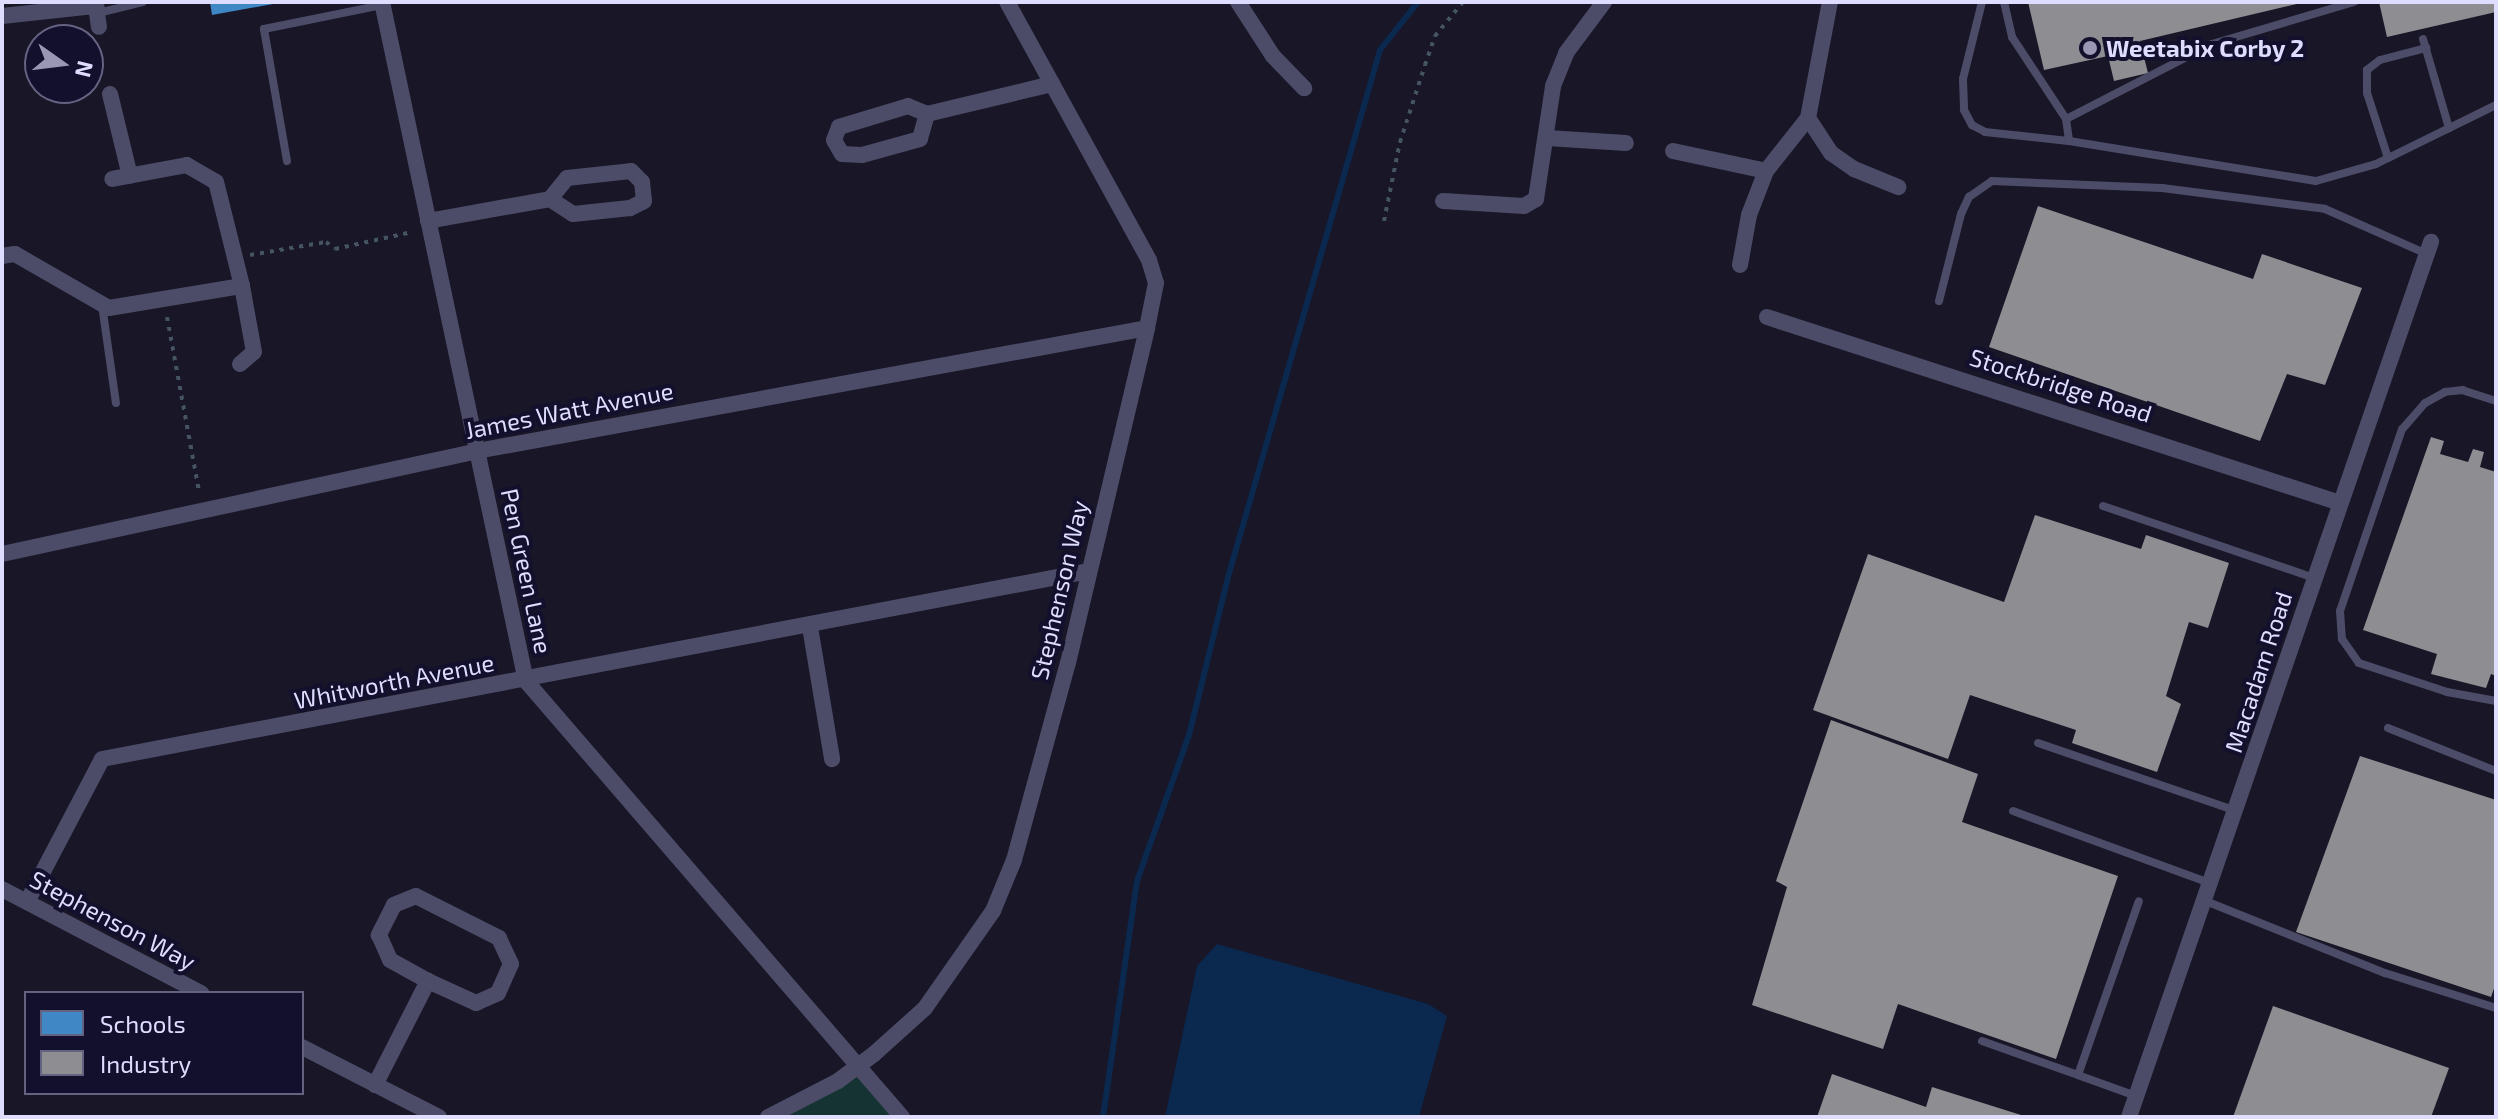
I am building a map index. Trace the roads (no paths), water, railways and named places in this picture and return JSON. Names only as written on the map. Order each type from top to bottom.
[{"type":"street","name":"Stephenson Way","points":[[768,1117],[838,1081],[925,1008],[993,911],[1014,860],[1147,328],[1156,283],[1149,260],[1007,2]]},
{"type":"street","points":[[1238,2],[1273,56],[1304,88]]},
{"type":"street","points":[[1443,201],[1524,206],[1536,199],[1553,86],[1566,53],[1604,2]]},
{"type":"street","points":[[1740,265],[1749,215],[1766,171],[1808,118],[1830,2]]},
{"type":"street","name":"Pen Green Lane","points":[[382,4],[421,226],[477,451],[526,681],[902,1117]]},
{"type":"street","points":[[2,16],[97,12]]},
{"type":"street","points":[[927,114],[920,139],[862,155],[842,154],[834,140],[839,127],[908,106],[927,114],[1052,84]]},
{"type":"street","points":[[110,94],[130,176]]},
{"type":"street","points":[[1808,118],[1831,153],[1854,169],[1898,187]]},
{"type":"street","points":[[1547,138],[1626,143]]},
{"type":"street","points":[[1673,151],[1766,171]]},
{"type":"street","points":[[112,179],[187,165],[216,182],[242,286],[254,352],[240,364]]},
{"type":"street","points":[[421,226],[550,199],[567,178],[631,171],[642,182],[644,201],[630,208],[573,214],[550,199]]},
{"type":"street","name":"Macadam Road","points":[[2129,1117],[2208,902],[2340,503],[2429,248]]},
{"type":"street","points":[[2,256],[15,254],[109,308],[242,286]]},
{"type":"street","name":"Stockbridge Road","points":[[1767,317],[2340,503]]},
{"type":"street","name":"James Watt Avenue","points":[[2,554],[477,451],[1147,328]]},
{"type":"street","name":"Whitworth Avenue","points":[[27,902],[102,759],[810,627],[1088,571]]},
{"type":"street","points":[[810,627],[832,759]]},
{"type":"street","name":"Stephenson Way","points":[[2,889],[197,991]]},
{"type":"street","points":[[416,896],[499,938],[511,964],[498,993],[476,1003],[428,981],[390,960],[379,935],[394,905],[416,896]]},
{"type":"street","points":[[375,1085],[428,981]]},
{"type":"street","points":[[304,1048],[439,1117]]},
{"type":"lane","points":[[97,12],[143,2]]},
{"type":"lane","points":[[1982,2],[1967,47],[1963,79],[1964,110],[1972,125],[1985,132],[2069,141],[2316,181],[2388,158],[2496,105]]},
{"type":"lane","points":[[2004,2],[2012,37],[2066,119],[2069,141]]},
{"type":"lane","points":[[2066,119],[2212,44],[2354,2]]},
{"type":"lane","points":[[287,161],[264,29],[382,4]]},
{"type":"lane","points":[[2388,158],[2367,93],[2367,70],[2380,60],[2424,44],[2449,128]]},
{"type":"lane","points":[[1939,301],[1961,214],[1969,197],[1992,181],[2162,188],[2325,209],[2429,248]]},
{"type":"lane","points":[[102,304],[116,403]]},
{"type":"lane","points":[[2496,401],[2463,390],[2445,392],[2425,403],[2402,429],[2340,611],[2342,639],[2359,663],[2447,692],[2496,701]]},
{"type":"lane","points":[[2103,506],[2315,578]]},
{"type":"lane","points":[[2388,728],[2496,771]]},
{"type":"lane","points":[[2038,743],[2238,811]]},
{"type":"lane","points":[[2013,811],[2213,884]]},
{"type":"lane","points":[[2078,1075],[2139,901]]},
{"type":"lane","points":[[2208,902],[2385,973],[2496,1008]]},
{"type":"lane","points":[[1982,1041],[2137,1096]]},
{"type":"water","points":[[1217,944],[1428,1004],[1447,1016],[1419,1117],[1165,1117],[1197,966]]},
{"type":"waterway","points":[[1103,1117],[1137,881],[1189,735],[1228,577],[1380,50],[1418,2]]},
{"type":"place","name":"Weetabix Corby 2","points":[[2090,48]]}]
